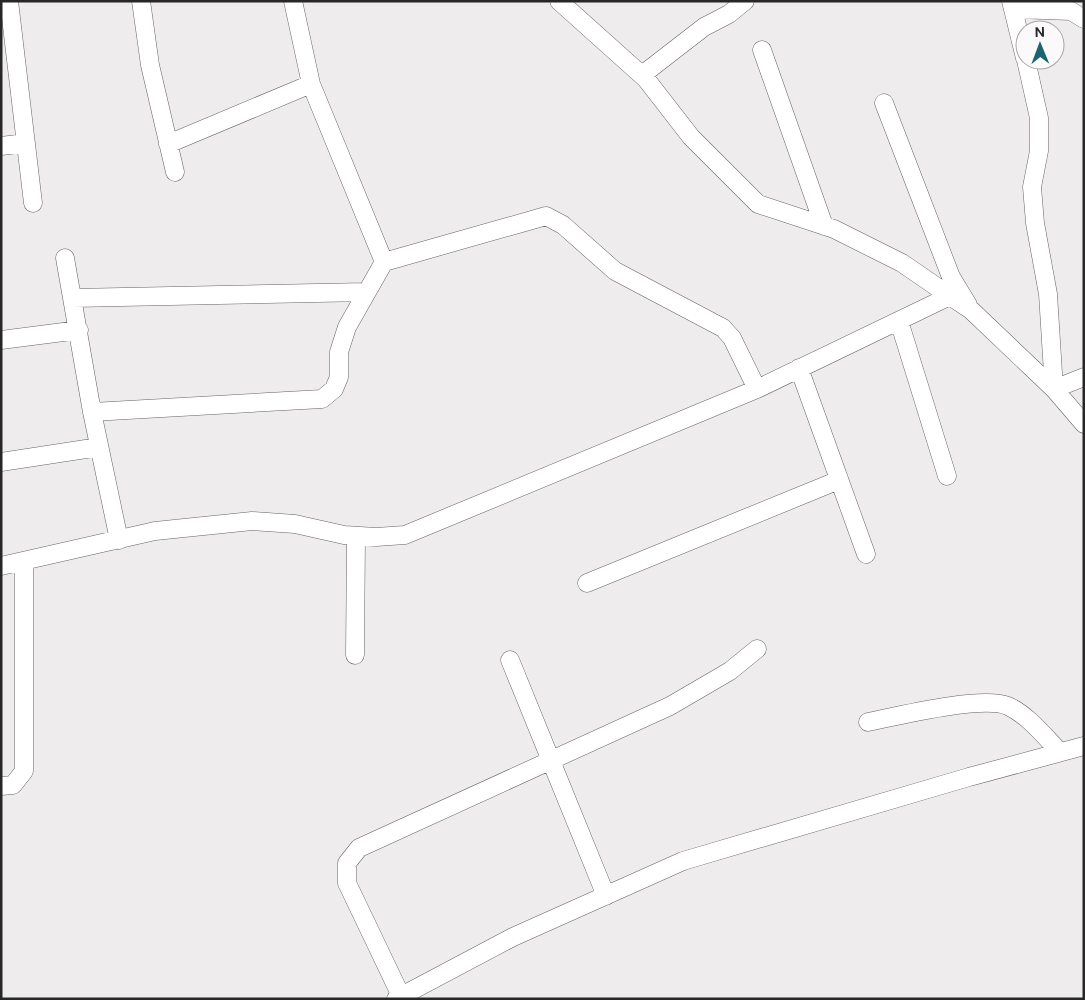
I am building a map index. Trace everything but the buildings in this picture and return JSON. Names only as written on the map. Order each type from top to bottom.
[{"type":"street","points":[[9,1],[33,203]]},
{"type":"street","points":[[141,1],[150,65],[175,172]]},
{"type":"street","points":[[293,1],[310,84],[384,262]]},
{"type":"street","points":[[559,1],[642,75],[691,137],[758,204],[824,226],[902,263],[971,310],[1054,389],[1084,424]]},
{"type":"street","points":[[642,75],[704,27],[729,14],[745,1]]},
{"type":"street","points":[[1016,20],[1012,5],[1071,11],[1084,19]]},
{"type":"street","points":[[762,50],[824,226]]},
{"type":"street","points":[[1028,70],[1039,118],[1039,151],[1032,187],[1034,223],[1048,294],[1054,389]]},
{"type":"street","points":[[168,144],[310,84]]},
{"type":"street","points":[[884,103],[951,277],[971,310]]},
{"type":"street","points":[[1,146],[26,143]]},
{"type":"street","points":[[92,412],[322,399],[334,389],[339,377],[339,352],[347,327],[384,262],[546,216],[563,225],[615,271],[723,328],[732,338],[757,389]]},
{"type":"street","points":[[65,258],[92,412],[119,540]]},
{"type":"street","points":[[73,298],[367,292]]},
{"type":"street","points":[[1,566],[154,531],[252,521],[295,524],[356,536],[405,535],[757,389],[950,296]]},
{"type":"street","points":[[898,321],[947,476]]},
{"type":"street","points":[[1,340],[79,330]]},
{"type":"street","points":[[799,368],[866,554]]},
{"type":"street","points":[[1054,389],[1084,377]]},
{"type":"street","points":[[1,462],[99,447]]},
{"type":"street","points":[[587,583],[839,480]]},
{"type":"street","points":[[355,655],[356,536]]},
{"type":"street","points":[[1,786],[13,785],[24,771],[24,562]]},
{"type":"street","points":[[757,649],[730,672],[670,706],[359,848],[347,863],[347,883],[399,997],[513,937],[683,861],[969,777],[1084,746]]},
{"type":"street","points":[[510,660],[606,896]]},
{"type":"street","points":[[868,722],[934,709],[995,703],[1009,706],[1024,717],[1060,752]]}]
